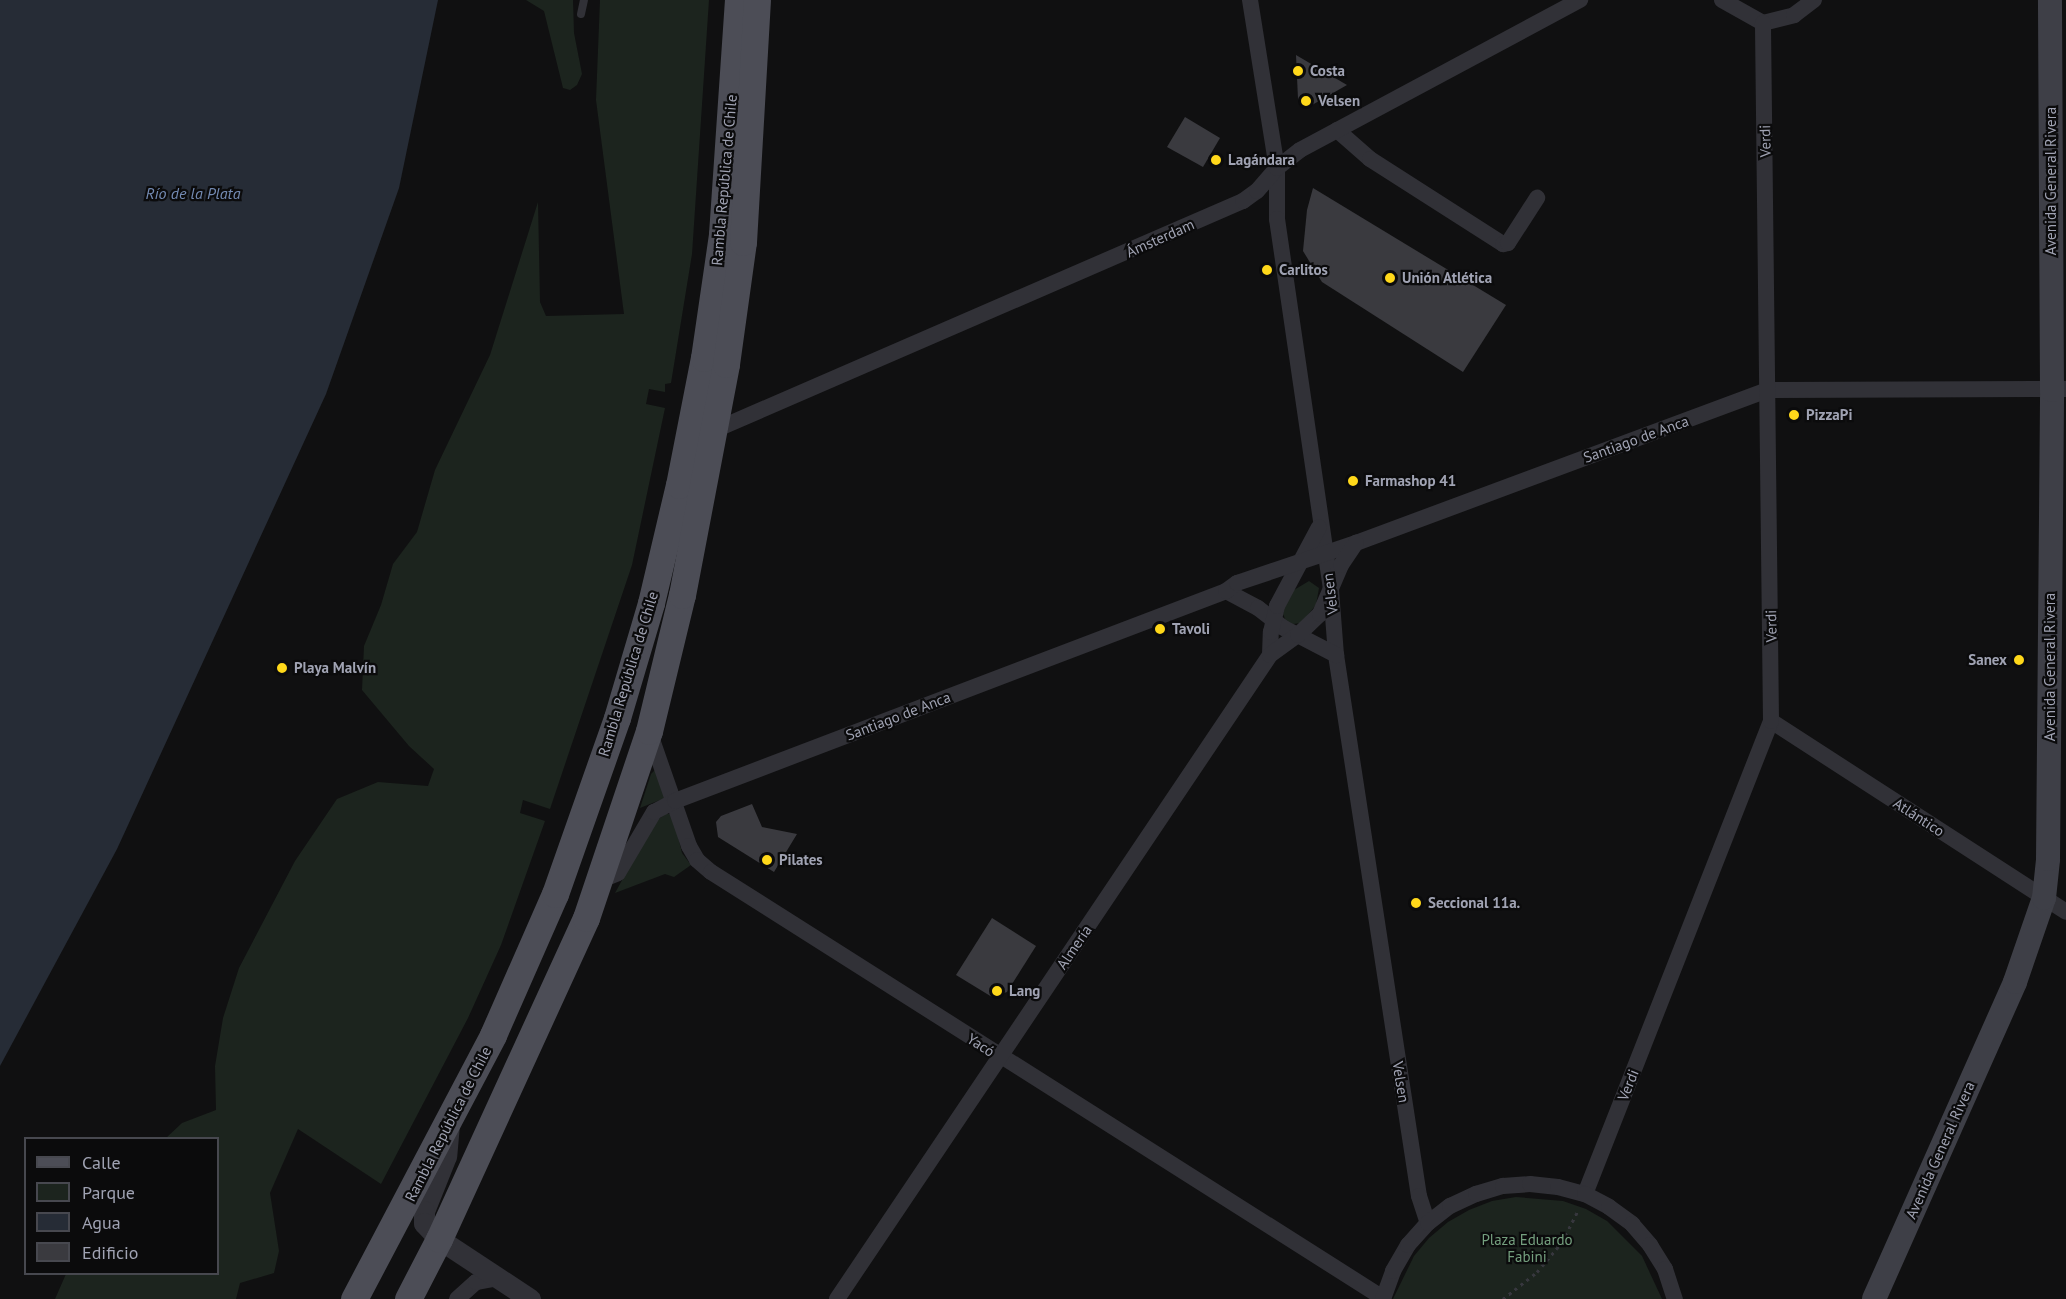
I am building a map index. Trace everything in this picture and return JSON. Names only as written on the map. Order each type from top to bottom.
[{"type":"main road","name":"Avenida General Rivera","points":[[1874,1299],[2015,982],[2044,898],[2048,859],[2059,390],[2050,0]]},
{"type":"main road","name":"Rambla República de Chile","points":[[408,1299],[439,1239],[559,981],[601,880],[649,731],[682,595],[715,430],[743,242],[742,1]]},
{"type":"main road","name":"Rambla República de Chile","points":[[354,1299],[493,1035],[555,894],[617,718],[651,603],[679,484],[704,358],[722,234],[742,1]]},
{"type":"street","name":"Velsen","points":[[1250,0],[1277,168],[1276,219],[1331,590],[1336,655],[1419,1196],[1428,1223]]},
{"type":"street","name":"Ámsterdam","points":[[715,430],[1243,201],[1257,190],[1277,168],[1300,150],[1580,0]]},
{"type":"street","points":[[1722,0],[1763,23],[1794,15],[1814,0]]},
{"type":"street","name":"Verdi","points":[[1585,1194],[1772,722],[1763,23]]},
{"type":"street","points":[[1337,130],[1370,159],[1503,244],[1508,243],[1537,198]]},
{"type":"street","name":"Santiago de Anca","points":[[601,880],[618,873],[654,812],[675,801],[1226,591],[1237,583],[1356,543],[1768,390],[2059,390]]},
{"type":"street","name":"Almería","points":[[1270,655],[1273,621],[1299,562],[1320,527]]},
{"type":"street","name":"Almería","points":[[837,1299],[1270,655],[1298,635],[1320,614],[1341,565],[1356,543]]},
{"type":"street","points":[[1226,591],[1258,608],[1273,621],[1336,655]]},
{"type":"street","name":"Atlántico","points":[[1772,722],[2066,912]]},
{"type":"street","name":"Yacó","points":[[649,731],[689,846],[697,860],[711,872],[1383,1299]]},
{"type":"street","points":[[450,1120],[446,1156],[423,1215],[424,1223],[439,1239],[530,1299]]},
{"type":"street","points":[[1383,1299],[1393,1271],[1408,1245],[1428,1223],[1459,1202],[1503,1186],[1530,1184],[1558,1186],[1585,1194],[1624,1218],[1650,1245],[1665,1269],[1675,1299]]},
{"type":"street","points":[[457,1299],[476,1282],[498,1278]]},
{"type":"lane","points":[[581,14],[584,0]]},
{"type":"path","points":[[1503,1299],[1538,1272],[1562,1242],[1585,1194]]},
{"type":"green space","points":[[526,0],[573,0],[574,33],[582,74],[577,85],[570,90],[563,88],[544,11]]},
{"type":"green space","points":[[600,0],[709,0],[692,254],[671,383],[665,384],[665,392],[649,389],[646,404],[665,408],[632,565],[550,809],[523,800],[520,813],[545,821],[501,945],[468,1018],[381,1184],[298,1129],[270,1193],[279,1251],[274,1273],[240,1283],[236,1299],[55,1299],[66,1275],[219,1275],[219,1137],[167,1137],[182,1123],[216,1110],[215,1066],[223,1018],[239,968],[295,861],[337,799],[378,782],[428,786],[434,769],[409,746],[362,690],[364,646],[381,605],[393,564],[417,532],[435,470],[490,355],[538,202],[540,302],[546,316],[624,314],[596,100]]},
{"type":"green space","points":[[1309,581],[1319,588],[1316,605],[1301,623],[1293,624],[1286,621],[1283,614],[1286,601],[1294,590]]},
{"type":"green space","points":[[655,770],[665,798],[640,808],[651,774]]},
{"type":"green space","points":[[670,814],[674,820],[682,853],[691,865],[674,877],[665,874],[615,893],[654,822]]},
{"type":"green space","name":"Plaza Eduardo Fabini","points":[[1516,1197],[1563,1201],[1586,1209],[1607,1221],[1642,1256],[1662,1299],[1393,1299],[1414,1256],[1429,1238],[1448,1222],[1492,1201]]},
{"type":"water","name":"Río de la Plata","points":[[0,0],[438,0],[399,188],[326,394],[117,849],[0,1066]]},
{"type":"building","points":[[1296,55],[1347,85],[1312,105],[1305,105],[1298,99]]},
{"type":"building","points":[[1185,117],[1220,138],[1203,167],[1167,147]]},
{"type":"building","name":"Unión Atlética","points":[[1313,188],[1506,305],[1463,372],[1322,282],[1303,251],[1307,210]]},
{"type":"building","points":[[752,804],[762,827],[797,834],[774,872],[718,837],[716,822],[721,816]]},
{"type":"building","points":[[992,918],[1036,946],[1007,992],[992,997],[956,975]]},
{"type":"place","name":"Costa","points":[[1298,71]]},
{"type":"place","name":"Velsen","points":[[1306,101]]},
{"type":"place","name":"Lagándara","points":[[1216,160]]},
{"type":"place","name":"Carlitos","points":[[1267,270]]},
{"type":"place","name":"Unión Atlética","points":[[1390,278]]},
{"type":"place","name":"PizzaPi","points":[[1794,415]]},
{"type":"place","name":"Farmashop 41","points":[[1353,481]]},
{"type":"place","name":"Tavoli","points":[[1160,629]]},
{"type":"place","name":"Sanex","points":[[2019,660]]},
{"type":"place","name":"Playa Malvín","points":[[282,668]]},
{"type":"place","name":"Pilates","points":[[767,860]]},
{"type":"place","name":"Seccional 11a.","points":[[1416,903]]},
{"type":"place","name":"Lang","points":[[997,991]]}]
